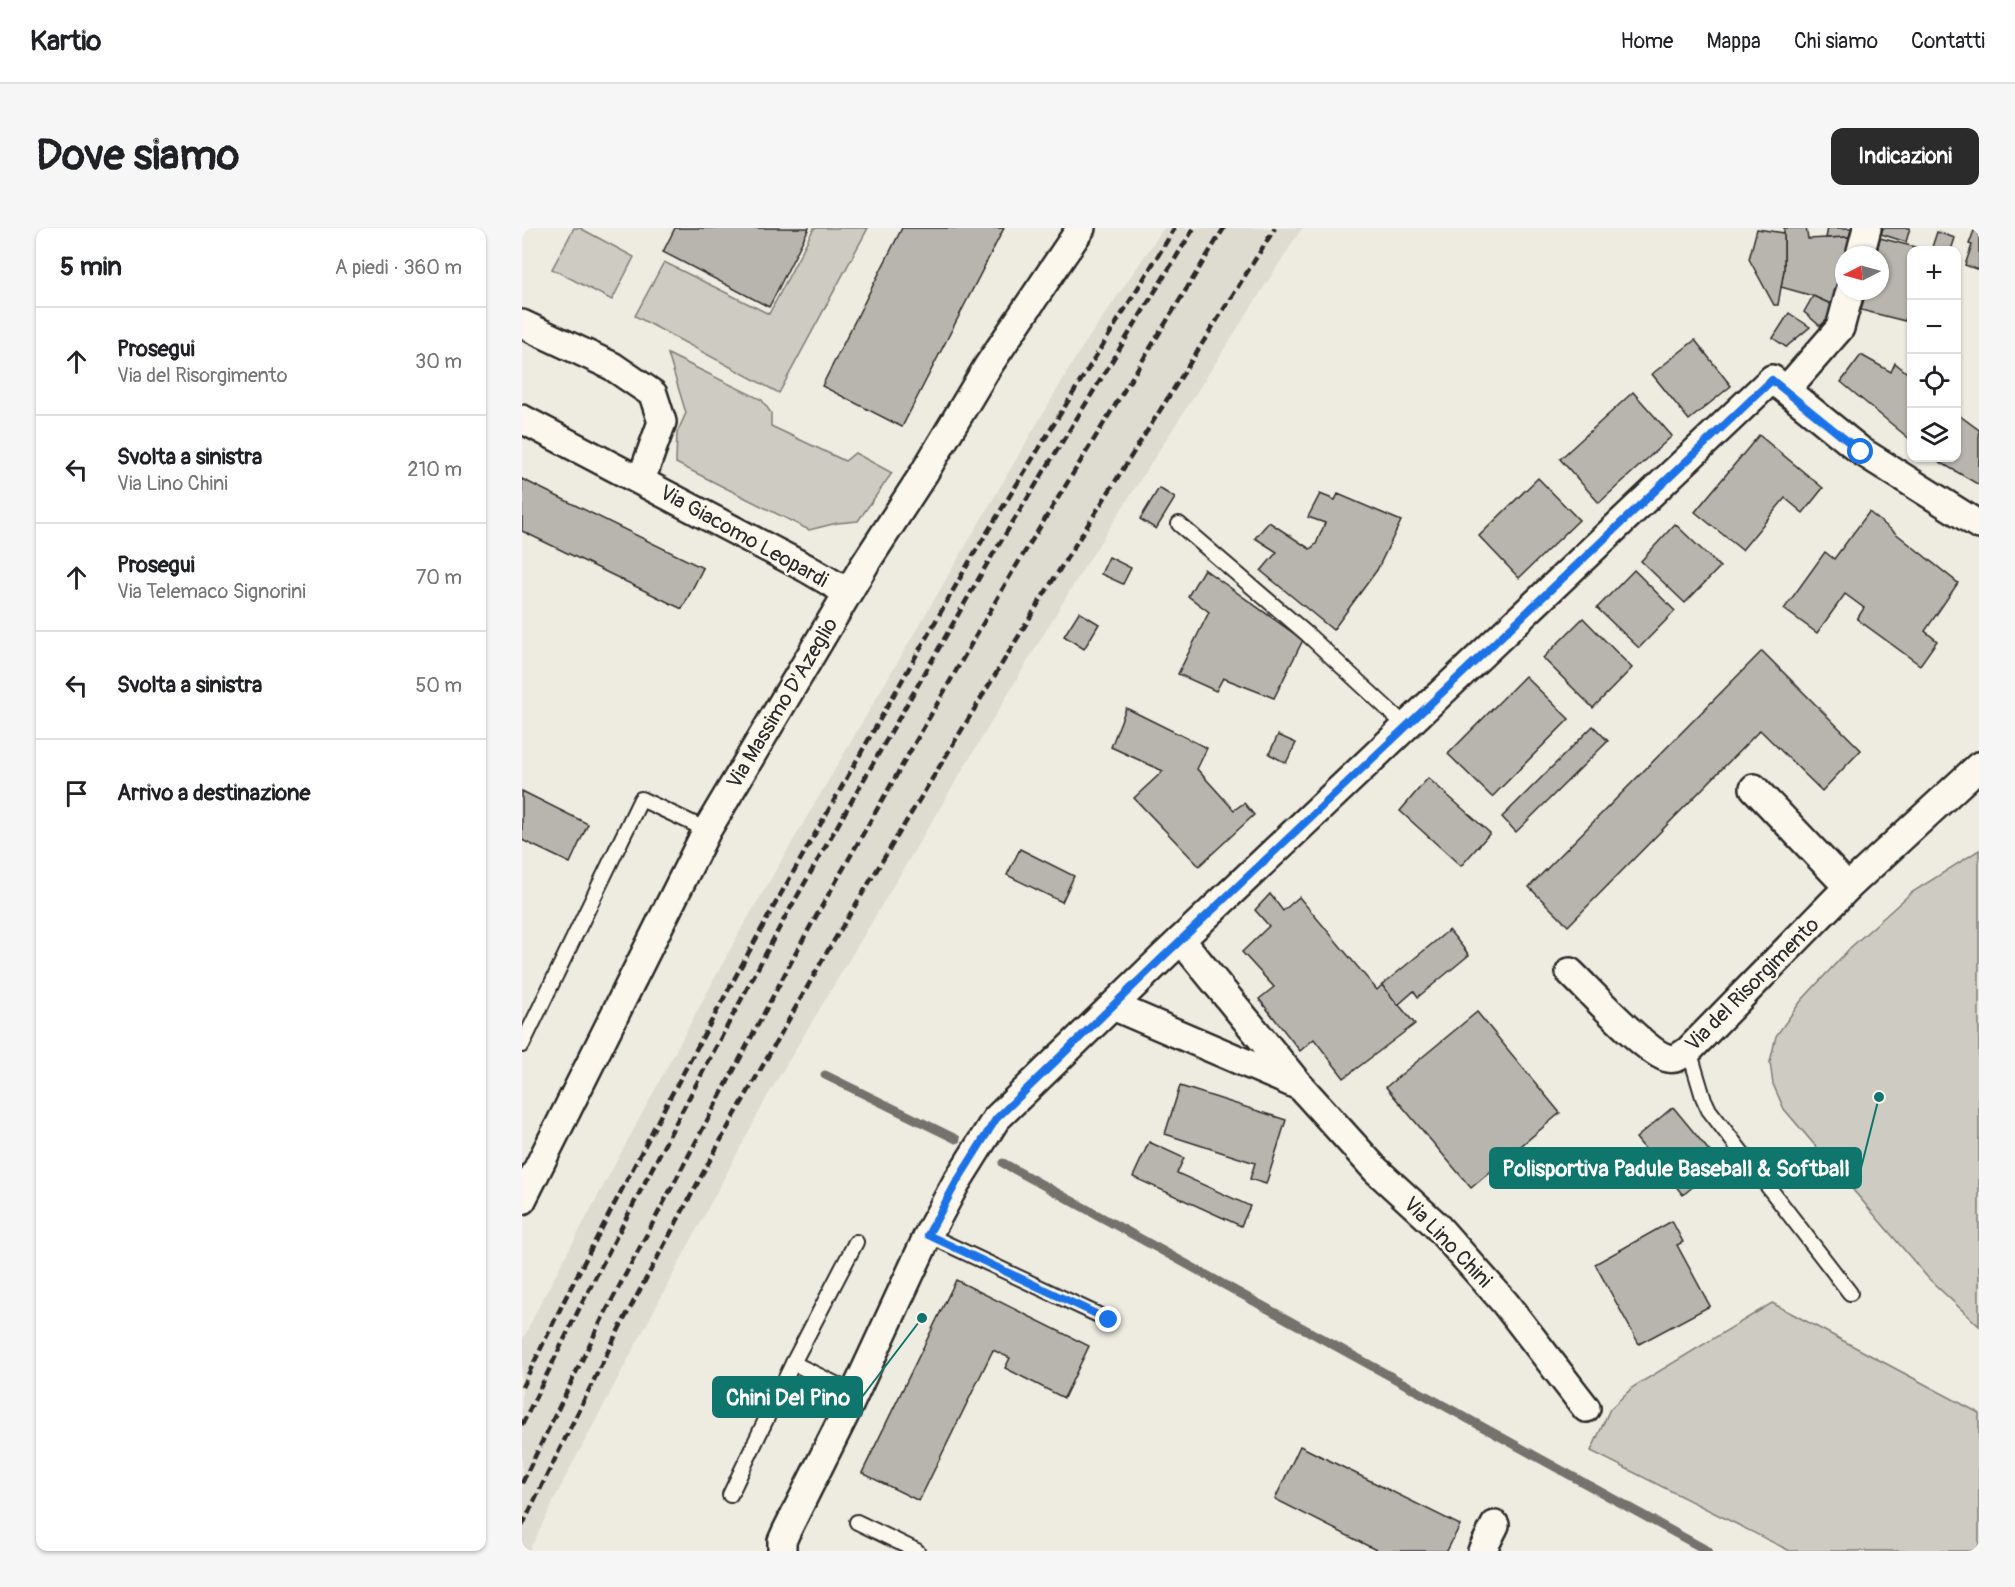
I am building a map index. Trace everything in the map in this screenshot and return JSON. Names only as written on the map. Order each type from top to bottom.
[{"type":"street","name":"Via Massimo D'Azeglio","points":[[522,1200],[707,830],[847,592],[924,473],[988,366],[1081,228]]},
{"type":"street","points":[[1862,246],[1867,228]]},
{"type":"street","points":[[1786,390],[1840,328],[1848,300]]},
{"type":"street","name":"Via Giacomo Leopardi","points":[[522,324],[612,366],[653,394],[663,422],[641,480]]},
{"type":"street","points":[[782,1551],[782,1541],[786,1532],[928,1235],[956,1183],[996,1119],[1181,939],[1772,380],[1861,452],[1979,525]]},
{"type":"street","name":"Via Giacomo Leopardi","points":[[522,419],[796,562],[847,592]]},
{"type":"street","name":"Via del Risorgimento","points":[[1570,972],[1656,1054],[1671,1059],[1680,1056],[1689,1050],[1848,887],[1979,766]]},
{"type":"street","points":[[1754,788],[1848,887]]},
{"type":"street","name":"Via Lino Chini","points":[[1181,939],[1300,1086],[1376,1170],[1435,1224],[1497,1294],[1586,1408]]},
{"type":"street","name":"Via Lino Chini","points":[[1113,1006],[1300,1086]]},
{"type":"street","points":[[1482,1551],[1495,1525]]},
{"type":"lane","points":[[1179,524],[1307,634],[1406,726]]},
{"type":"lane","points":[[522,1045],[640,799],[707,830]]},
{"type":"lane","points":[[1689,1050],[1709,1110],[1850,1293]]},
{"type":"lane","points":[[928,1235],[1109,1320]]},
{"type":"lane","points":[[730,1495],[793,1363],[856,1242]]},
{"type":"lane","points":[[793,1363],[854,1393]]},
{"type":"lane","points":[[857,1522],[917,1551]]},
{"type":"shaded area","points":[[574,228],[580,228],[634,257],[612,300],[552,269]]},
{"type":"shaded area","points":[[814,228],[868,228],[779,393],[635,316],[664,262],[769,314]]},
{"type":"shaded area","points":[[1164,228],[1302,228],[1078,577],[767,1097],[563,1482],[529,1551],[522,1551],[522,1341],[739,933],[1079,352]]},
{"type":"shaded area","points":[[668,354],[762,400],[771,413],[771,426],[845,461],[855,453],[892,473],[858,521],[837,523],[809,530],[676,463],[677,433],[686,413]]},
{"type":"shaded area","points":[[1979,850],[1979,1326],[1929,1279],[1784,1109],[1773,1084],[1770,1062],[1776,1036],[1801,1001],[1851,947],[1911,893]]},
{"type":"shaded area","points":[[1772,1303],[1979,1413],[1979,1551],[1790,1551],[1591,1451],[1610,1409],[1633,1387]]},
{"type":"building","points":[[675,228],[809,228],[769,307],[663,252]]},
{"type":"building","points":[[902,228],[1004,228],[902,427],[822,386]]},
{"type":"building","points":[[1784,228],[1806,228],[1808,239],[1863,236],[1860,246],[1835,246],[1835,300],[1839,300],[1835,306],[1813,296],[1781,287],[1784,270]]},
{"type":"building","points":[[1828,228],[1865,228],[1863,236],[1826,238]]},
{"type":"building","points":[[1883,228],[1910,228],[1906,242],[1881,234]]},
{"type":"building","points":[[1975,228],[1979,228],[1979,270],[1965,265]]},
{"type":"building","points":[[1757,229],[1784,233],[1784,270],[1778,305],[1774,305],[1749,259]]},
{"type":"building","points":[[1937,232],[1955,238],[1952,246],[1932,246]]},
{"type":"building","points":[[1880,238],[1911,246],[1907,246],[1907,314],[1905,321],[1861,310],[1864,300],[1889,300],[1889,246],[1878,246]]},
{"type":"building","points":[[1813,296],[1835,306],[1831,316],[1820,326],[1804,312]]},
{"type":"building","points":[[1789,313],[1810,327],[1786,347],[1773,338]]},
{"type":"building","points":[[1695,340],[1731,386],[1689,420],[1652,374]]},
{"type":"building","points":[[1861,355],[1891,372],[1895,363],[1907,373],[1907,437],[1841,382]]},
{"type":"building","points":[[1633,392],[1672,436],[1599,503],[1560,459]]},
{"type":"building","points":[[1961,417],[1979,430],[1979,485],[1940,462],[1961,462]]},
{"type":"building","points":[[1759,435],[1823,488],[1803,513],[1785,498],[1742,550],[1695,512]]},
{"type":"building","points":[[1538,478],[1579,520],[1519,578],[1479,536]]},
{"type":"building","points":[[522,479],[703,568],[682,609],[522,531]]},
{"type":"building","points":[[1159,488],[1175,498],[1156,529],[1140,519]]},
{"type":"building","points":[[1320,494],[1335,500],[1338,494],[1401,521],[1377,570],[1333,630],[1261,571],[1277,552],[1255,538],[1269,522],[1310,549],[1316,544],[1325,523],[1308,517]]},
{"type":"building","points":[[1869,512],[1958,583],[1925,631],[1937,641],[1920,665],[1857,619],[1864,608],[1845,594],[1817,633],[1784,609],[1825,552],[1834,559]]},
{"type":"building","points":[[1675,524],[1720,567],[1685,603],[1641,561]]},
{"type":"building","points":[[1109,557],[1131,568],[1123,584],[1101,574]]},
{"type":"building","points":[[1204,569],[1303,640],[1274,698],[1223,678],[1216,691],[1178,674],[1209,612],[1188,596]]},
{"type":"building","points":[[1634,570],[1675,611],[1639,648],[1597,608]]},
{"type":"building","points":[[1079,612],[1099,624],[1084,649],[1064,636]]},
{"type":"building","points":[[1583,618],[1632,668],[1593,708],[1543,658]]},
{"type":"building","points":[[1762,651],[1861,750],[1822,791],[1760,730],[1568,926],[1529,887]]},
{"type":"building","points":[[1525,676],[1569,719],[1492,797],[1448,754]]},
{"type":"building","points":[[1126,708],[1207,748],[1197,769],[1234,810],[1244,803],[1254,815],[1199,866],[1134,798],[1163,771],[1111,747]]},
{"type":"building","points":[[1593,726],[1608,741],[1516,832],[1502,817]]},
{"type":"building","points":[[1278,735],[1296,743],[1286,763],[1269,754]]},
{"type":"building","points":[[1428,778],[1490,833],[1461,866],[1400,811]]},
{"type":"building","points":[[522,791],[588,824],[570,863],[522,840]]},
{"type":"building","points":[[1020,849],[1074,876],[1062,902],[1007,875]]},
{"type":"building","points":[[1270,894],[1283,911],[1299,897],[1377,990],[1382,985],[1415,1024],[1344,1078],[1314,1039],[1300,1051],[1259,999],[1274,987],[1242,952],[1269,926],[1255,910]]},
{"type":"building","points":[[1449,930],[1469,955],[1418,997],[1414,991],[1398,1005],[1382,985]]},
{"type":"building","points":[[1477,1012],[1560,1113],[1471,1188],[1386,1087]]},
{"type":"building","points":[[1180,1086],[1286,1120],[1266,1184],[1250,1179],[1255,1163],[1165,1134]]},
{"type":"building","points":[[1673,1107],[1720,1164],[1683,1195],[1636,1138]]},
{"type":"building","points":[[1149,1142],[1184,1158],[1177,1173],[1250,1206],[1241,1226],[1133,1177]]},
{"type":"building","points":[[1672,1221],[1683,1242],[1677,1245],[1710,1306],[1639,1344],[1595,1264]]},
{"type":"building","points":[[956,1280],[1089,1346],[1064,1398],[1005,1368],[1010,1358],[993,1350],[919,1501],[862,1473]]},
{"type":"building","points":[[1300,1446],[1460,1525],[1447,1551],[1378,1551],[1275,1499]]},
{"type":"waterway","points":[[825,1075],[956,1139]]},
{"type":"waterway","points":[[1003,1163],[1708,1551]]},
{"type":"railway","points":[[522,1387],[667,1103],[769,915],[972,557],[1175,228]]},
{"type":"railway","points":[[522,1425],[581,1305],[783,921],[987,564],[1194,228]]},
{"type":"railway","points":[[522,1483],[603,1317],[806,934],[1010,576],[1224,228]]},
{"type":"railway","points":[[522,1526],[620,1327],[723,1136],[827,952],[1043,596],[1275,228]]},
{"type":"place","name":"Polisportiva Padule Baseball & Softball","points":[[1879,1097]]},
{"type":"place","name":"Chini Del Pino","points":[[922,1318]]},
{"type":"route","points":[[1109,1320],[928,1235],[956,1183],[996,1119],[1586,554],[1772,380],[1861,452]]}]
